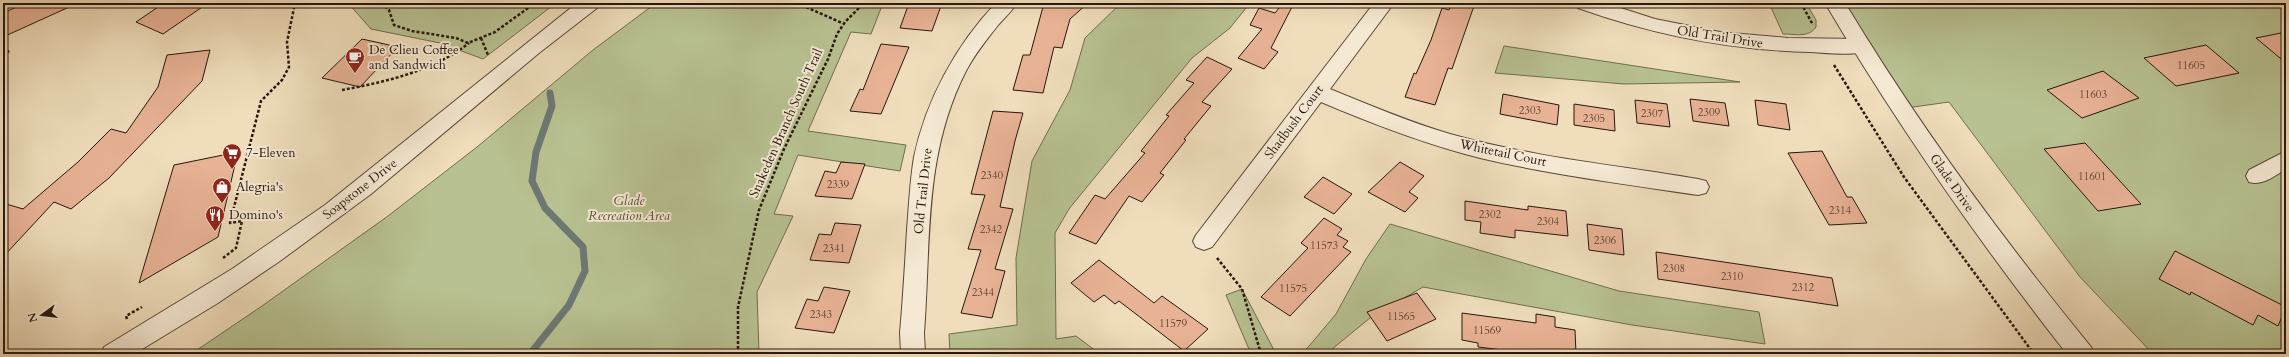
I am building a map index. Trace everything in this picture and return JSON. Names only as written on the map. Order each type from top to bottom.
[{"type":"street","name":"Soapstone Drive","points":[[114,354],[213,295],[300,236],[364,187],[499,75],[590,3]]},
{"type":"street","name":"Old Trail Drive","points":[[913,354],[912,333],[921,191],[927,149],[938,112],[953,77],[973,43],[1007,3]]},
{"type":"street","name":"Shadbush Court","points":[[1204,241],[1384,3]]},
{"type":"street","name":"Old Trail Drive","points":[[1585,3],[1639,22],[1699,36],[1747,43],[1860,46]]},
{"type":"street","name":"Glade Drive","points":[[1835,3],[1860,46],[1900,108],[1964,202],[2044,308],[2082,354]]},
{"type":"street","name":"Whitetail Court","points":[[1317,92],[1399,125],[1450,142],[1508,156],[1698,186]]},
{"type":"street","points":[[2257,176],[2286,159]]},
{"type":"path","points":[[236,248],[242,221],[230,222],[261,102],[282,80],[289,67],[287,42],[295,3]]},
{"type":"path","points":[[381,3],[388,6],[391,13],[391,20],[401,28],[456,38],[461,42],[470,43]]},
{"type":"path","points":[[342,90],[370,86],[452,56],[470,43],[500,28],[535,3]]},
{"type":"path","points":[[797,3],[842,23],[864,3]]},
{"type":"path","points":[[1801,3],[1824,46],[1892,159],[1953,246],[2034,354]]},
{"type":"path","name":"Snakeden Branch South Trail","points":[[738,354],[738,307],[759,210],[784,149],[828,59],[832,44],[842,23]]},
{"type":"path","points":[[481,38],[488,55]]},
{"type":"path","points":[[3,56],[10,50]]},
{"type":"path","points":[[1204,241],[1242,289],[1261,354]]},
{"type":"green space","points":[[348,3],[556,3],[483,59],[440,43],[371,29]]},
{"type":"green space","name":"Glade Recreation Area","points":[[656,3],[883,3],[871,34],[851,32],[808,131],[906,145],[900,171],[798,155],[774,214],[793,216],[757,292],[759,354],[191,354],[262,306],[388,216],[477,147],[593,50]]},
{"type":"green space","points":[[1121,3],[1250,3],[1230,28],[1192,58],[1069,209],[1055,233],[1056,339],[1076,336],[1100,354],[950,354],[949,334],[1017,325],[1016,258],[1032,161],[1070,90],[1085,38]]},
{"type":"green space","points":[[1769,3],[1806,3],[1816,20],[1816,27],[1809,33],[1805,34],[1783,34]]},
{"type":"green space","points":[[1838,3],[2286,3],[2286,354],[2153,354],[2080,277],[1949,102],[1899,109]]},
{"type":"green space","points":[[1504,46],[1740,82],[1624,84],[1495,73]]},
{"type":"green space","points":[[1390,224],[1619,291],[1759,312],[1765,344],[1632,325],[1423,287],[1370,318],[1326,354],[1290,354],[1304,352],[1336,314],[1366,259]]},
{"type":"green space","points":[[1242,289],[1276,354],[1251,354],[1226,295]]},
{"type":"building","points":[[26,3],[78,3],[3,37],[3,13]]},
{"type":"building","points":[[164,3],[208,3],[163,34],[136,22]]},
{"type":"building","points":[[909,3],[942,3],[932,31],[900,28]]},
{"type":"building","points":[[1044,3],[1088,3],[1070,19],[1062,48],[1054,47],[1043,93],[1013,90],[1023,55],[1030,55]]},
{"type":"building","points":[[1283,3],[1294,3],[1271,48],[1278,52],[1264,69],[1238,58],[1262,29],[1250,25],[1259,8],[1275,13]]},
{"type":"building","points":[[1452,3],[1475,3],[1452,69],[1448,68],[1435,105],[1405,97],[1414,73],[1416,74],[1431,40],[1442,8],[1449,10]]},
{"type":"building","points":[[2286,32],[2286,63],[2256,38]]},
{"type":"building","points":[[362,39],[398,47],[360,87],[322,78]]},
{"type":"building","points":[[881,44],[909,47],[881,114],[850,111],[860,89],[863,90]]},
{"type":"building","points":[[2206,45],[2239,73],[2176,86],[2144,58]]},
{"type":"building","points":[[210,50],[202,81],[109,178],[71,209],[54,202],[3,257],[3,203],[23,209],[78,162],[111,129],[126,133],[158,87],[167,55]]},
{"type":"building","points":[[1207,57],[1232,69],[1202,102],[1211,106],[1184,139],[1186,140],[1160,173],[1164,175],[1142,202],[1129,196],[1096,244],[1069,233],[1095,195],[1105,199],[1145,153],[1141,151],[1169,116],[1166,115],[1194,83],[1186,80]]},
{"type":"building","points":[[2103,71],[2139,98],[2082,118],[2047,90]]},
{"type":"building","points":[[1503,94],[1559,105],[1557,125],[1500,114]]},
{"type":"building","points":[[1690,99],[1725,103],[1729,126],[1693,121]]},
{"type":"building","points":[[1635,100],[1667,104],[1670,127],[1637,123]]},
{"type":"building","points":[[1755,100],[1786,104],[1790,130],[1758,125]]},
{"type":"building","points":[[1574,104],[1614,110],[1615,131],[1574,125]]},
{"type":"building","points":[[993,111],[1023,113],[1000,207],[1013,209],[995,269],[1005,271],[992,318],[961,313],[981,250],[968,249],[985,195],[971,194]]},
{"type":"building","points":[[2085,143],[2141,204],[2098,211],[2044,149]]},
{"type":"building","points":[[1822,151],[1847,197],[1852,197],[1867,223],[1829,225],[1788,153]]},
{"type":"building","points":[[238,152],[218,237],[139,283],[174,165]]},
{"type":"building","points":[[841,162],[865,164],[852,199],[815,196],[825,171],[836,173]]},
{"type":"building","points":[[1400,162],[1424,176],[1409,192],[1418,198],[1405,212],[1368,192]]},
{"type":"building","points":[[1323,177],[1352,194],[1334,214],[1304,197]]},
{"type":"building","points":[[1465,201],[1528,210],[1528,206],[1566,211],[1568,236],[1515,230],[1515,238],[1480,233],[1481,222],[1465,220]]},
{"type":"building","points":[[1324,218],[1342,229],[1337,235],[1348,241],[1343,247],[1351,252],[1290,316],[1261,297],[1308,248],[1301,243]]},
{"type":"building","points":[[835,223],[861,225],[849,263],[810,260],[819,234],[831,235]]},
{"type":"building","points":[[1587,224],[1622,229],[1624,255],[1589,250]]},
{"type":"building","points":[[2175,251],[2286,307],[2278,326],[2258,315],[2253,325],[2191,292],[2190,295],[2159,279]]},
{"type":"building","points":[[1656,252],[1832,278],[1838,306],[1658,279]]},
{"type":"building","points":[[1099,260],[1154,303],[1162,296],[1208,329],[1184,351],[1119,301],[1115,304],[1104,295],[1094,302],[1071,283]]},
{"type":"building","points":[[824,287],[850,291],[834,333],[795,328],[807,299],[818,301]]},
{"type":"building","points":[[1417,293],[1436,319],[1387,341],[1367,312]]},
{"type":"building","points":[[1462,313],[1536,323],[1536,314],[1555,317],[1555,327],[1575,330],[1576,354],[1535,354],[1478,347],[1478,343],[1462,340]]},
{"type":"waterway","points":[[530,354],[569,305],[585,271],[583,247],[545,208],[532,181],[536,152],[552,106],[550,93]]},
{"type":"place","name":"De Clieu Coffee and Sandwich","points":[[355,74]]},
{"type":"place","name":"7-Eleven","points":[[232,170]]},
{"type":"place","name":"Alegria's","points":[[222,204]]},
{"type":"place","name":"Domino's","points":[[215,232]]}]
